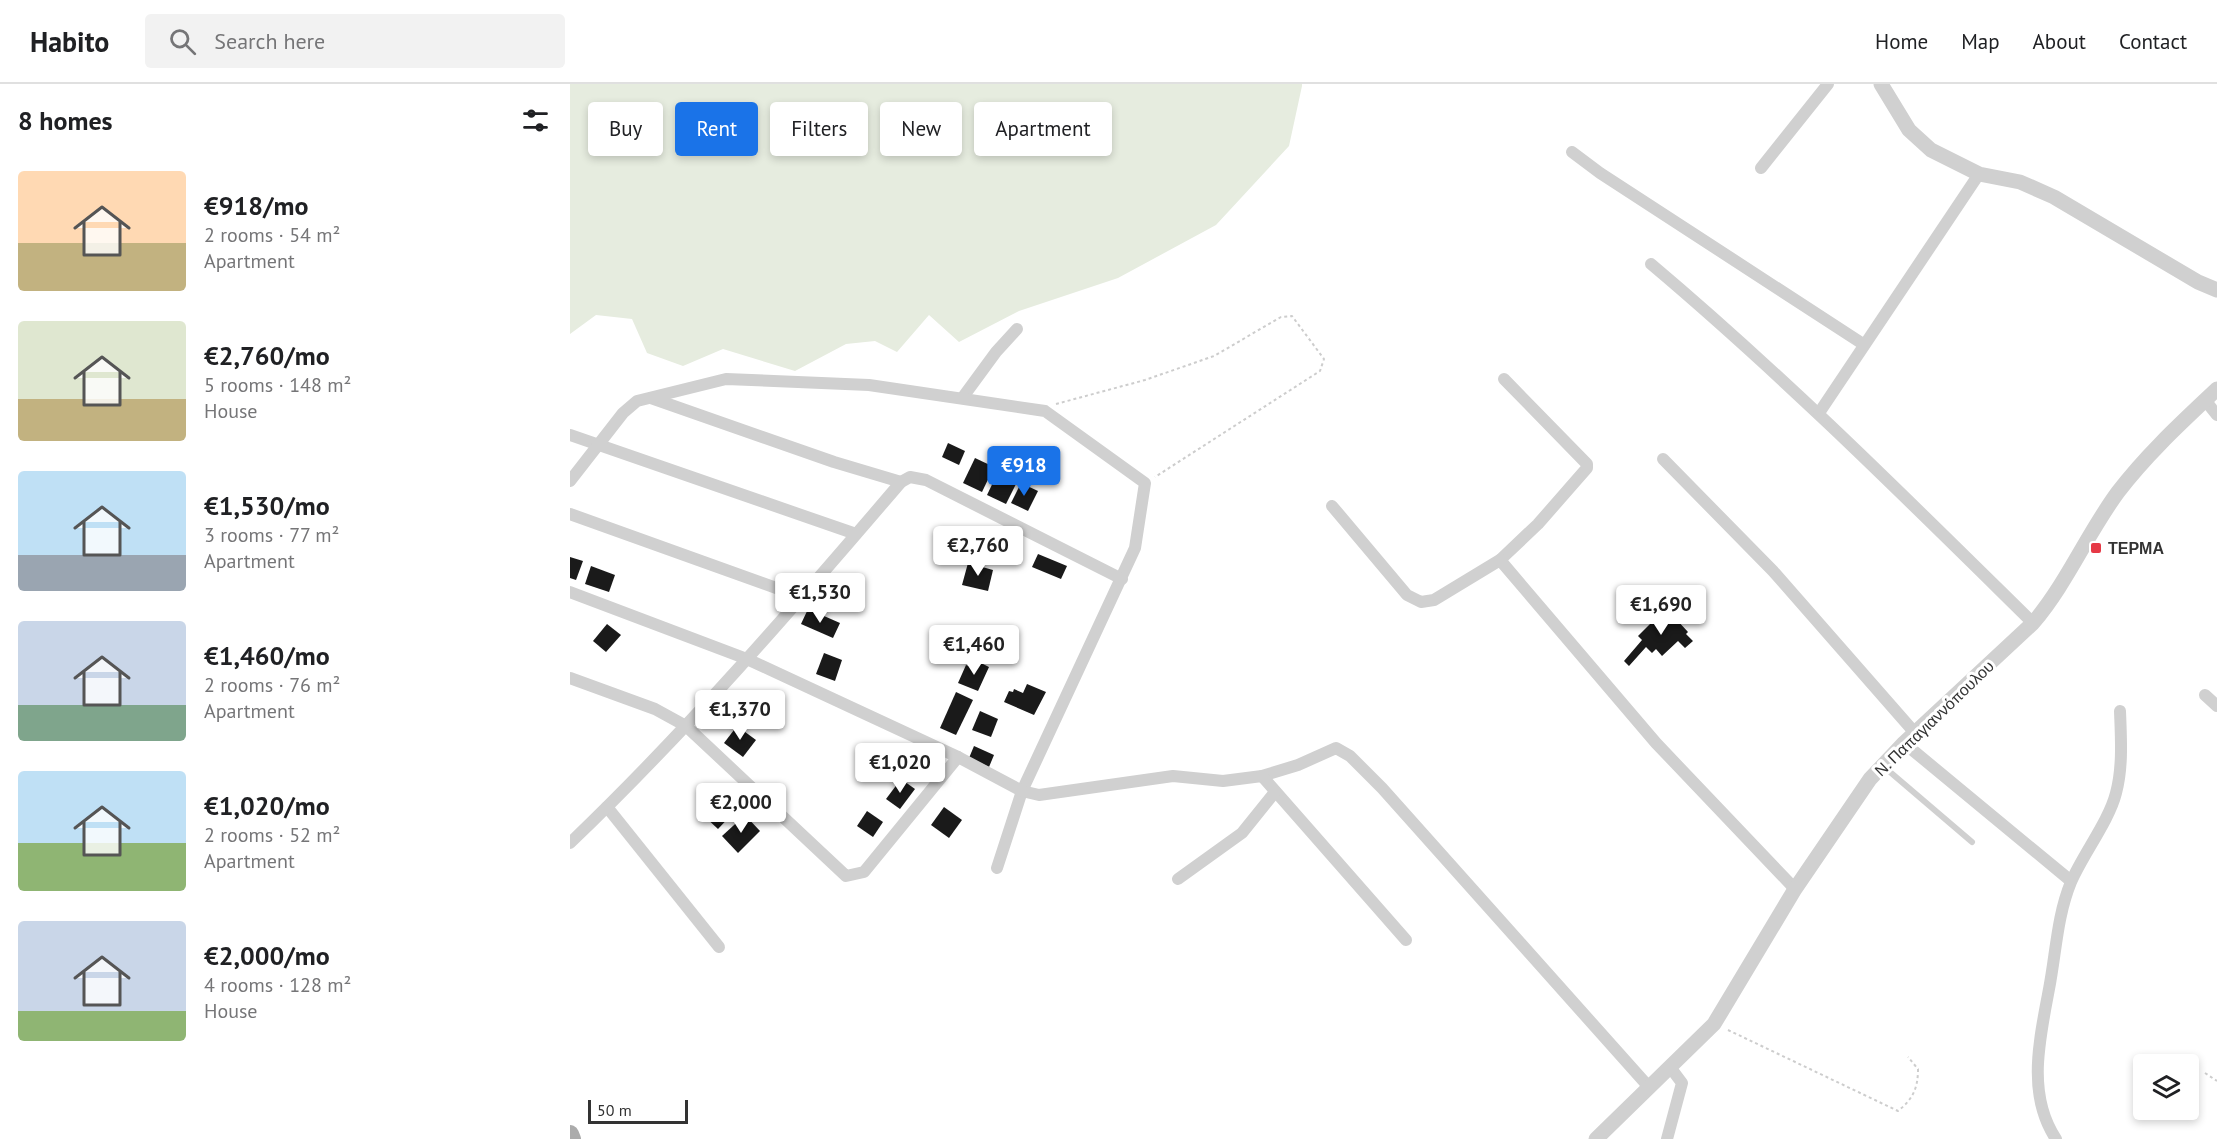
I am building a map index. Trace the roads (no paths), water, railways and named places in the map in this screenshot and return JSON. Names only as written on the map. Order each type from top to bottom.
[{"type":"main road","points":[[570,1134],[572,1139]]},
{"type":"street","points":[[1761,168],[1828,84]]},
{"type":"street","points":[[1881,84],[1909,130],[1920,142],[1979,174],[2020,182],[2055,197],[2198,282],[2217,290]]},
{"type":"street","points":[[1572,152],[1600,173],[1863,344]]},
{"type":"street","points":[[1819,413],[1863,344],[1979,174]]},
{"type":"street","points":[[1651,264],[1819,413],[2033,623]]},
{"type":"street","points":[[963,397],[1017,329]]},
{"type":"street","points":[[570,481],[623,413],[637,401],[726,379],[869,385],[963,397],[1045,411],[1145,483],[1135,548],[1022,791],[998,868]]},
{"type":"street","points":[[1332,506],[1407,595],[1421,602],[1434,600],[1500,560],[1538,524],[1587,468],[1587,464],[1504,379]]},
{"type":"street","name":"Ν. Παπαγιαννόπουλου","points":[[1596,1139],[1714,1024],[1795,889],[1854,802],[1883,765],[2033,623],[2048,605],[2118,493],[2155,449],[2217,389]]},
{"type":"street","points":[[651,398],[824,459],[901,482]]},
{"type":"street","points":[[2205,400],[2217,415]]},
{"type":"street","points":[[570,435],[856,534]]},
{"type":"street","points":[[1664,459],[1773,571],[1910,738],[2072,882]]},
{"type":"street","points":[[570,843],[686,726],[901,482],[910,477],[926,480],[1122,579]]},
{"type":"street","points":[[570,514],[801,597]]},
{"type":"street","points":[[1500,560],[1656,743],[1795,889]]},
{"type":"street","points":[[570,592],[747,659],[958,756],[1022,791],[1039,795],[1173,776],[1222,781],[1262,776],[1298,765],[1336,748],[1350,756],[1382,788],[1648,1086]]},
{"type":"street","points":[[570,678],[656,709],[686,726],[846,876],[864,872],[958,756]]},
{"type":"street","points":[[2205,695],[2217,706]]},
{"type":"street","points":[[2056,1139],[2041,1097],[2038,1075],[2039,1036],[2063,907],[2072,882],[2116,794],[2122,743],[2120,711]]},
{"type":"street","points":[[1262,776],[1406,940]]},
{"type":"street","points":[[1178,879],[1242,833],[1275,792]]},
{"type":"street","points":[[608,807],[719,948]]},
{"type":"street","points":[[1667,1139],[1682,1083],[1670,1067]]},
{"type":"lane","points":[[1883,765],[1972,842]]},
{"type":"place","name":"ΤΕΡΜΑ","points":[[2096,548]]}]
